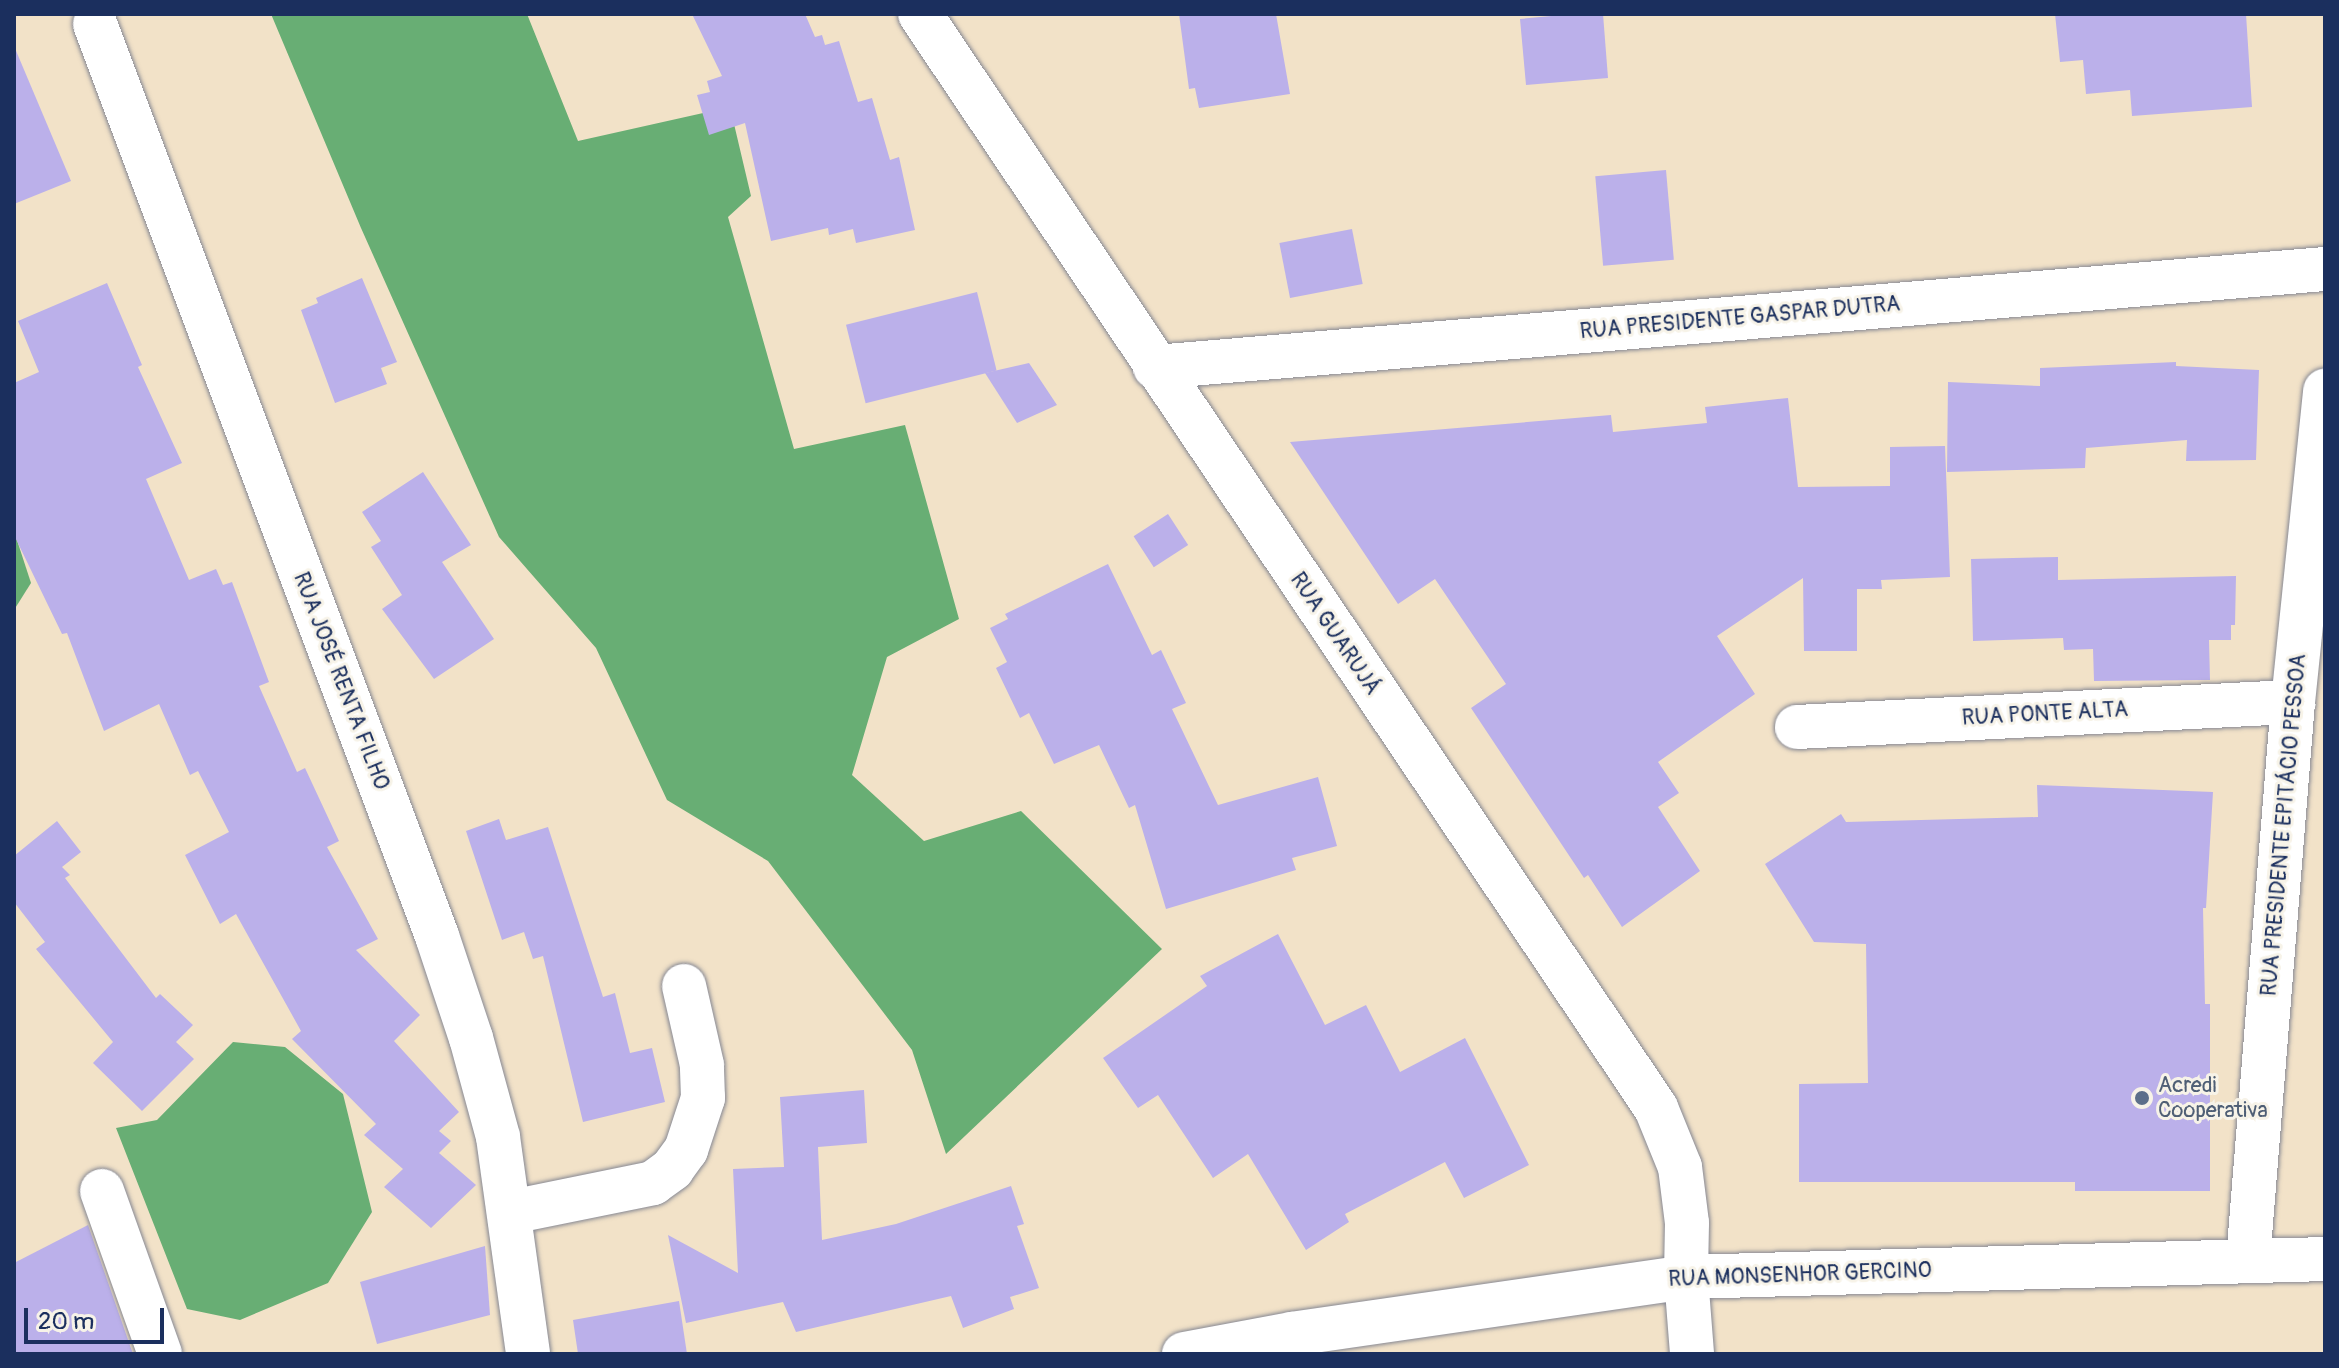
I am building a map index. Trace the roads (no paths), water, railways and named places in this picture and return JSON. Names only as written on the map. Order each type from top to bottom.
[{"type":"street","name":"RUA GUARUJÁ","points":[[920,14],[1656,1108],[1680,1167],[1687,1223],[1686,1277],[1692,1354]]},
{"type":"street","name":"RUA JOSÉ RENTA FILHO","points":[[95,24],[437,936],[498,1137],[511,1212],[528,1354]]},
{"type":"street","name":"RUA PRESIDENTE GASPAR DUTRA","points":[[1155,367],[2325,269]]},
{"type":"street","name":"RUA PRESIDENTE EPITÁCIO PESSOA","points":[[2248,1260],[2293,702],[2325,391]]},
{"type":"street","name":"RUA PONTE ALTA","points":[[1797,727],[2293,702]]},
{"type":"street","points":[[511,1212],[653,1183],[672,1169],[686,1150],[703,1098],[702,1065],[684,986]]},
{"type":"street","points":[[102,1191],[160,1354]]},
{"type":"street","name":"RUA MONSENHOR GERCINO","points":[[1184,1354],[1308,1331],[1686,1277],[2325,1259]]},
{"type":"place","name":"Acredi Cooperativa","points":[[2142,1098]]}]
